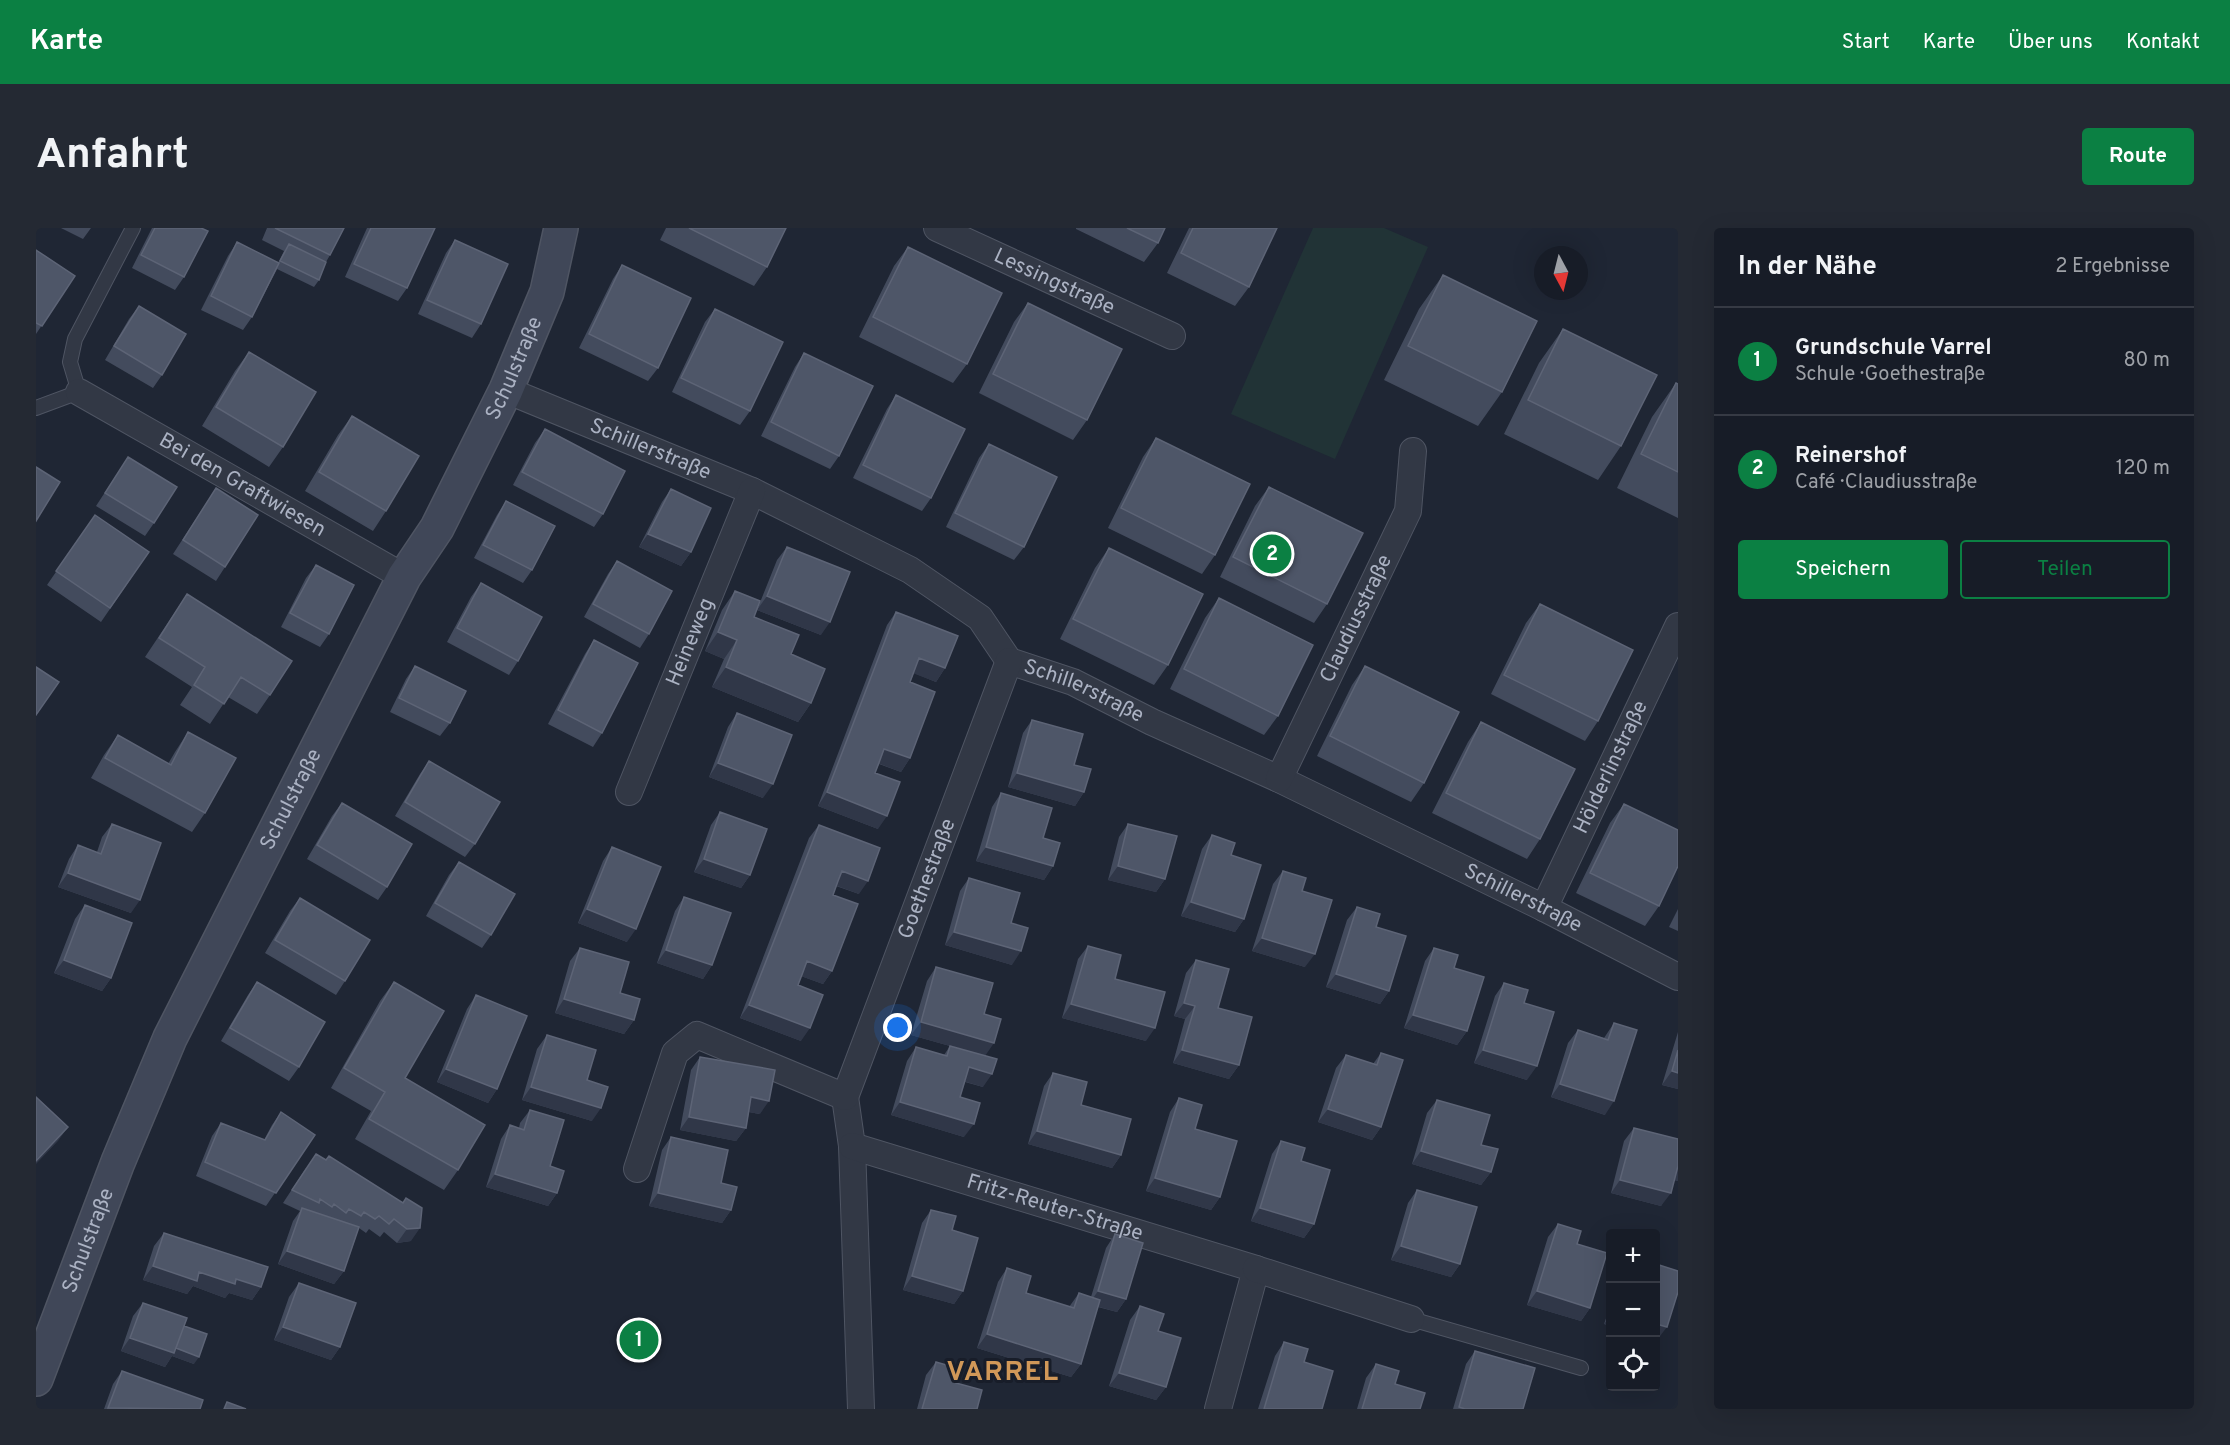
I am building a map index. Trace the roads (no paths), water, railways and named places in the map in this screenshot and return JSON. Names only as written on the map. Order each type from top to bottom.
[{"type":"street","name":"Schulstraße","points":[[36,1379],[118,1162],[170,1038],[404,577],[437,528],[506,390],[547,292],[561,228]]},
{"type":"street","name":"Lessingstraße","points":[[937,228],[1172,336]]},
{"type":"street","name":"Schillerstraße","points":[[506,390],[752,491],[910,570],[980,618],[1009,661],[1073,682],[1152,722],[1279,779],[1678,976]]},
{"type":"street","name":"Bei den Graftwiesen","points":[[79,392],[404,577]]},
{"type":"street","name":"Claudiusstraße","points":[[1279,779],[1408,511],[1413,451]]},
{"type":"street","name":"Heineweg","points":[[629,792],[752,491]]},
{"type":"street","name":"Hölderlinstraße","points":[[1544,908],[1678,626]]},
{"type":"street","name":"Goethestraße","points":[[861,1409],[852,1146],[845,1097],[1009,661]]},
{"type":"street","points":[[637,1169],[675,1053],[697,1035],[845,1097]]},
{"type":"street","name":"Fritz-Reuter-Straße","points":[[852,1146],[1256,1269],[1411,1319]]},
{"type":"street","points":[[1218,1409],[1256,1269]]},
{"type":"lane","points":[[36,408],[79,392],[70,362],[75,339],[133,228]]},
{"type":"lane","points":[[1411,1319],[1581,1368]]},
{"type":"place","name":"Reinershof","points":[[1272,554]]},
{"type":"place","name":"Grundschule Varrel","points":[[639,1340]]},
{"type":"district","name":"VARREL","points":[[1003,1373]]}]
